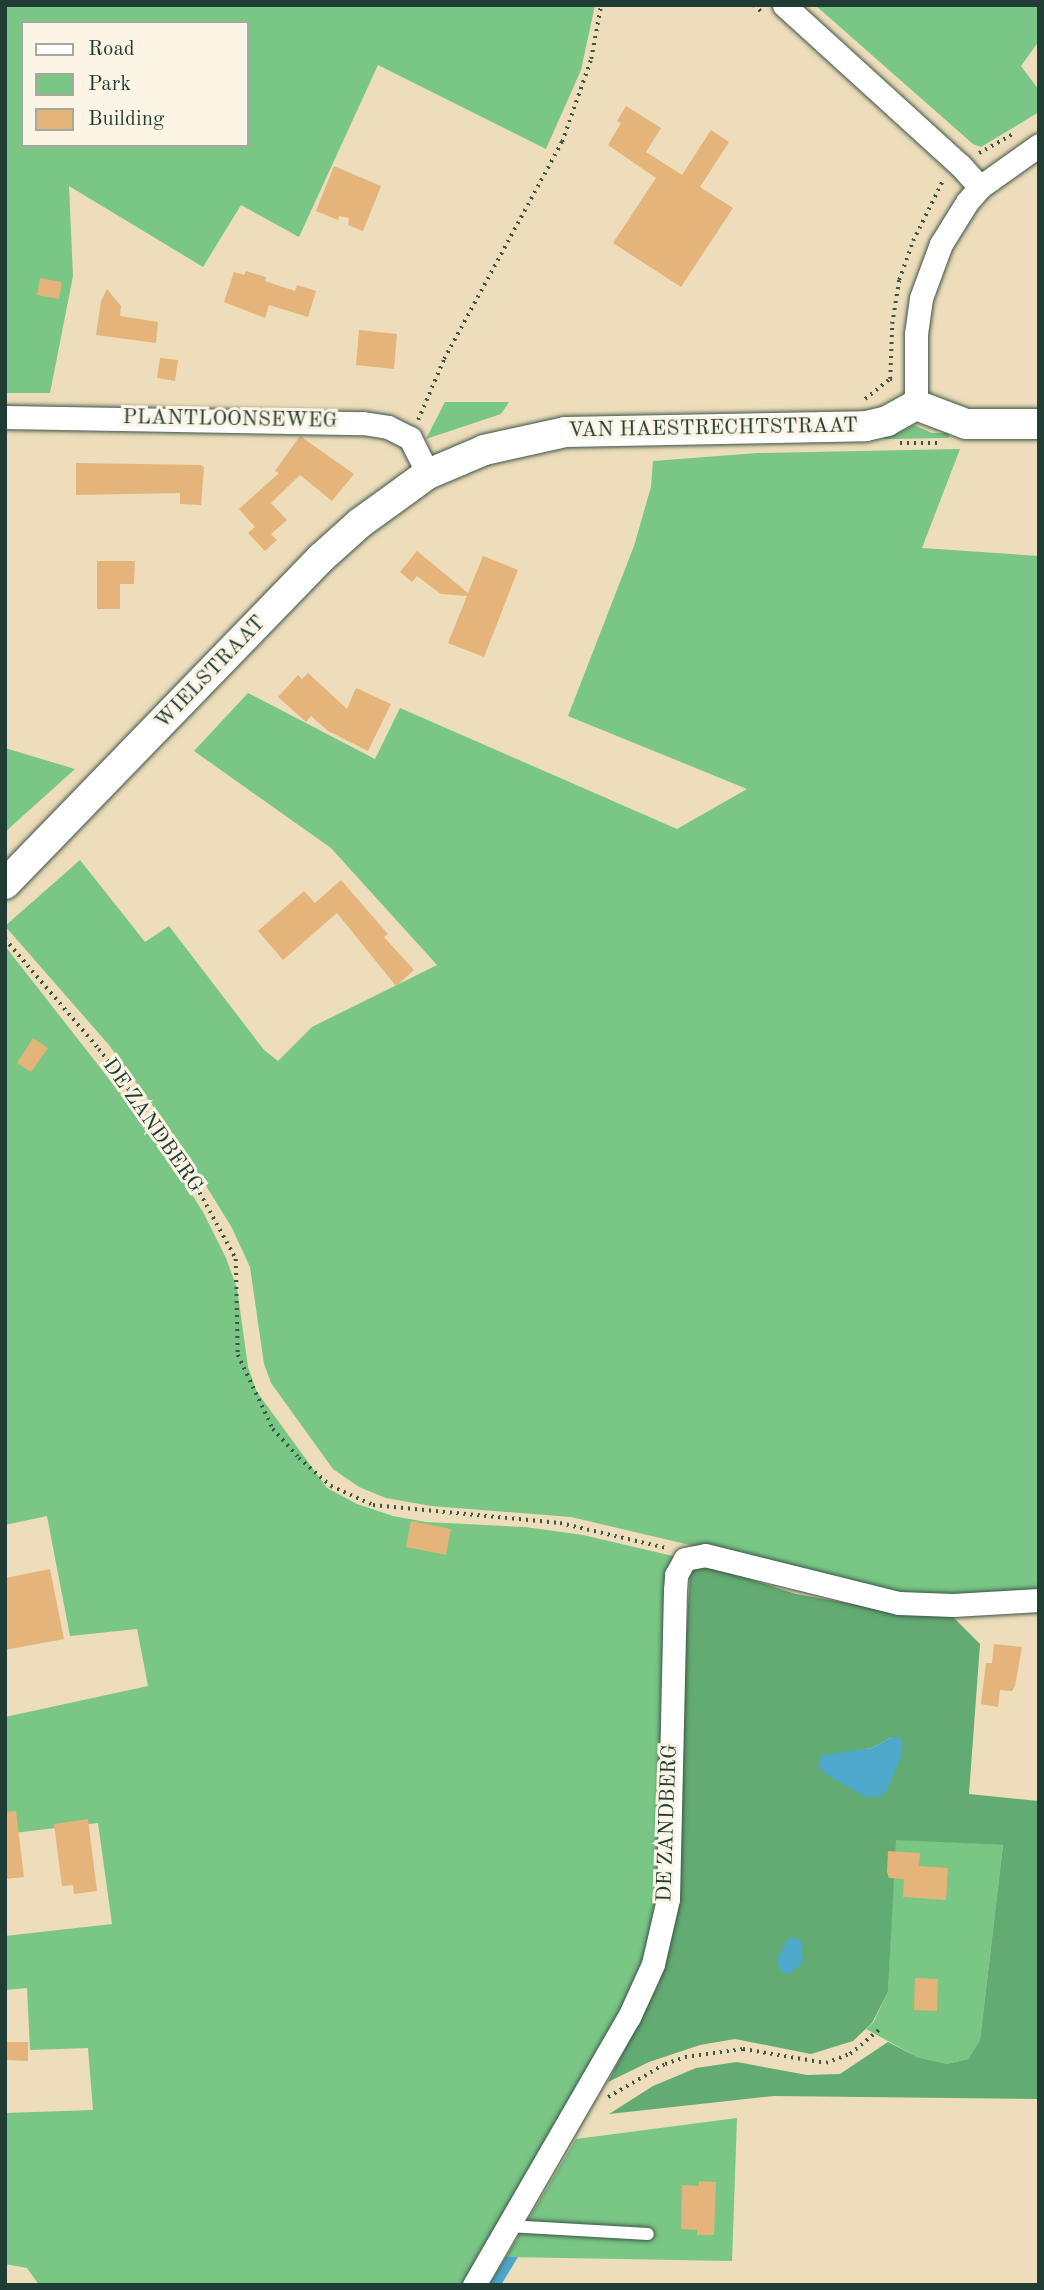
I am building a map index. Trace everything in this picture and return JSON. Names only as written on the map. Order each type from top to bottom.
[{"type":"street","points":[[784,5],[960,165],[980,187]]},
{"type":"street","points":[[1039,145],[980,187],[967,202],[941,244],[921,298],[916,334],[916,405],[966,424],[1039,424]]},
{"type":"street","name":"VAN HAESTRECHTSTRAAT","points":[[428,474],[484,450],[565,432],[866,426],[887,421],[916,405]]},
{"type":"street","name":"PLANTLOONSEWEG","points":[[5,417],[363,423],[388,427],[410,438]]},
{"type":"street","points":[[410,438],[428,474]]},
{"type":"street","name":"WIELSTRAAT","points":[[5,884],[321,558],[360,523],[428,474]]},
{"type":"street","points":[[685,1559],[705,1555],[899,1603],[953,1605],[1039,1600]]},
{"type":"street","name":"DE ZANDBERG","points":[[474,2285],[573,2109],[629,2017],[648,1975],[668,1899],[675,1591],[676,1575],[685,1559]]},
{"type":"lane","points":[[507,2226],[648,2234]]},
{"type":"path","points":[[410,438],[444,359],[562,142],[591,59],[601,5]]},
{"type":"path","points":[[960,165],[1016,133]]},
{"type":"path","name":"VAN HAESTRECHTSTRAAT","points":[[863,400],[890,379]]},
{"type":"path","points":[[892,443],[954,442]]},
{"type":"path","name":"DE ZANDBERG","points":[[5,939],[99,1049],[183,1162],[236,1259],[238,1355],[273,1429],[299,1458],[331,1486],[373,1505],[560,1523],[679,1550],[685,1559]]},
{"type":"path","points":[[573,2109],[604,2099],[665,2064],[685,2057],[743,2049],[826,2063],[850,2054],[881,2028]]},
{"type":"green space","points":[[5,5],[595,5],[581,70],[546,149],[378,65],[299,237],[241,205],[203,267],[69,186],[73,276],[50,393],[5,393]]},
{"type":"green space","points":[[815,5],[1039,5],[1039,41],[1021,66],[1039,90],[1039,112],[981,147],[973,144]]},
{"type":"green space","points":[[445,402],[509,402],[501,414],[426,439]]},
{"type":"green space","points":[[914,425],[932,433],[949,433],[949,438],[884,439],[884,434],[899,433]]},
{"type":"green space","points":[[960,449],[922,548],[1039,556],[1039,1599],[924,1600],[571,1517],[431,1506],[386,1498],[359,1487],[333,1469],[271,1383],[264,1364],[250,1267],[232,1228],[181,1145],[109,1045],[5,926],[80,860],[145,942],[169,926],[264,1050],[278,1061],[312,1027],[437,965],[331,848],[194,751],[248,693],[375,759],[400,708],[677,829],[747,789],[568,716],[634,546],[651,487],[653,461],[758,453]]},
{"type":"green space","points":[[5,748],[75,769],[5,832]]},
{"type":"green space","points":[[5,946],[160,1144],[203,1212],[226,1258],[237,1288],[248,1367],[257,1392],[327,1488],[357,1504],[393,1516],[426,1522],[525,1527],[583,1535],[673,1556],[653,1940],[643,1978],[469,2285],[39,2285],[27,2268],[5,2264],[5,2113],[93,2110],[88,2048],[30,2050],[27,1988],[5,1990],[5,1936],[112,1924],[98,1823],[5,1834],[5,1717],[148,1686],[137,1629],[70,1636],[47,1516],[5,1525]]},
{"type":"green space","points":[[691,1560],[796,1594],[903,1613],[953,1617],[980,1644],[969,1794],[1039,1801],[1039,2099],[774,2096],[609,2114],[653,2086],[696,2068],[737,2062],[807,2075],[840,2074],[888,2042],[917,2057],[947,2064],[968,2059],[980,2040],[1003,1845],[896,1840],[888,1992],[872,2023],[853,2041],[811,2054],[735,2039],[700,2045],[649,2062],[608,2082],[659,1983],[666,1948]],"holes":[[[892,1737],[866,1797],[850,1752],[872,1748]]]},
{"type":"green space","points":[[895,1839],[1003,1845],[980,2040],[968,2059],[947,2064],[917,2057],[866,2029],[873,2023],[888,1992]]},
{"type":"green space","points":[[737,2118],[732,2261],[506,2257],[576,2139]]},
{"type":"water","points":[[892,1737],[902,1738],[902,1754],[887,1790],[880,1797],[866,1797],[824,1773],[818,1766],[822,1755],[872,1748]]},
{"type":"water","points":[[788,1939],[801,1941],[803,1962],[791,1973],[783,1973],[779,1969],[778,1958]]},
{"type":"water","points":[[506,2257],[518,2257],[501,2285],[489,2285]]},
{"type":"building","points":[[626,106],[661,128],[646,152],[682,175],[711,130],[729,142],[700,187],[733,208],[681,287],[613,243],[656,178],[608,145],[621,123],[617,121]]},
{"type":"building","points":[[334,166],[381,186],[363,231],[348,225],[349,218],[339,216],[338,220],[316,211]]},
{"type":"building","points":[[246,271],[295,291],[297,285],[316,291],[308,317],[269,305],[265,318],[224,302],[234,272],[244,275]]},
{"type":"building","points":[[40,278],[62,282],[59,299],[37,295]]},
{"type":"building","points":[[107,289],[121,306],[120,316],[158,322],[156,343],[96,335],[101,301]]},
{"type":"building","points":[[359,330],[397,334],[394,369],[356,365]]},
{"type":"building","points":[[160,358],[178,360],[175,381],[157,378]]},
{"type":"building","points":[[300,436],[354,474],[332,501],[300,475],[271,503],[287,520],[271,534],[277,540],[265,551],[248,533],[255,527],[239,509],[279,473],[275,471]]},
{"type":"building","points":[[76,463],[201,465],[204,468],[201,505],[180,504],[180,493],[76,495]]},
{"type":"building","points":[[417,551],[468,593],[483,556],[518,570],[484,657],[448,643],[467,596],[441,594],[417,576],[412,582],[400,572]]},
{"type":"building","points":[[97,561],[135,561],[134,584],[120,584],[120,609],[97,609]]},
{"type":"building","points":[[308,673],[347,709],[356,688],[391,704],[368,751],[328,731],[311,716],[306,722],[278,697],[298,675],[302,679]]},
{"type":"building","points":[[341,880],[388,934],[384,937],[414,970],[396,986],[337,913],[283,960],[258,931],[304,891],[315,903]]},
{"type":"building","points":[[33,1038],[48,1048],[31,1072],[17,1063]]},
{"type":"building","points":[[411,1521],[451,1529],[446,1555],[406,1547]]},
{"type":"building","points":[[50,1569],[64,1639],[5,1650],[5,1578]]},
{"type":"building","points":[[994,1644],[1022,1647],[1015,1686],[1012,1691],[1000,1690],[998,1707],[981,1704],[986,1663],[992,1663]]},
{"type":"building","points":[[16,1811],[24,1877],[5,1879],[5,1812]]},
{"type":"building","points":[[88,1819],[97,1891],[74,1894],[73,1885],[62,1886],[54,1824]]},
{"type":"building","points":[[888,1851],[920,1853],[919,1866],[948,1868],[946,1900],[903,1897],[904,1879],[889,1878],[887,1872]]},
{"type":"building","points":[[915,1978],[938,1979],[937,2011],[914,2010]]},
{"type":"building","points":[[5,2042],[28,2042],[28,2061],[5,2060]]},
{"type":"building","points":[[699,2181],[716,2182],[714,2235],[697,2235],[697,2230],[681,2229],[682,2185],[699,2186]]}]
